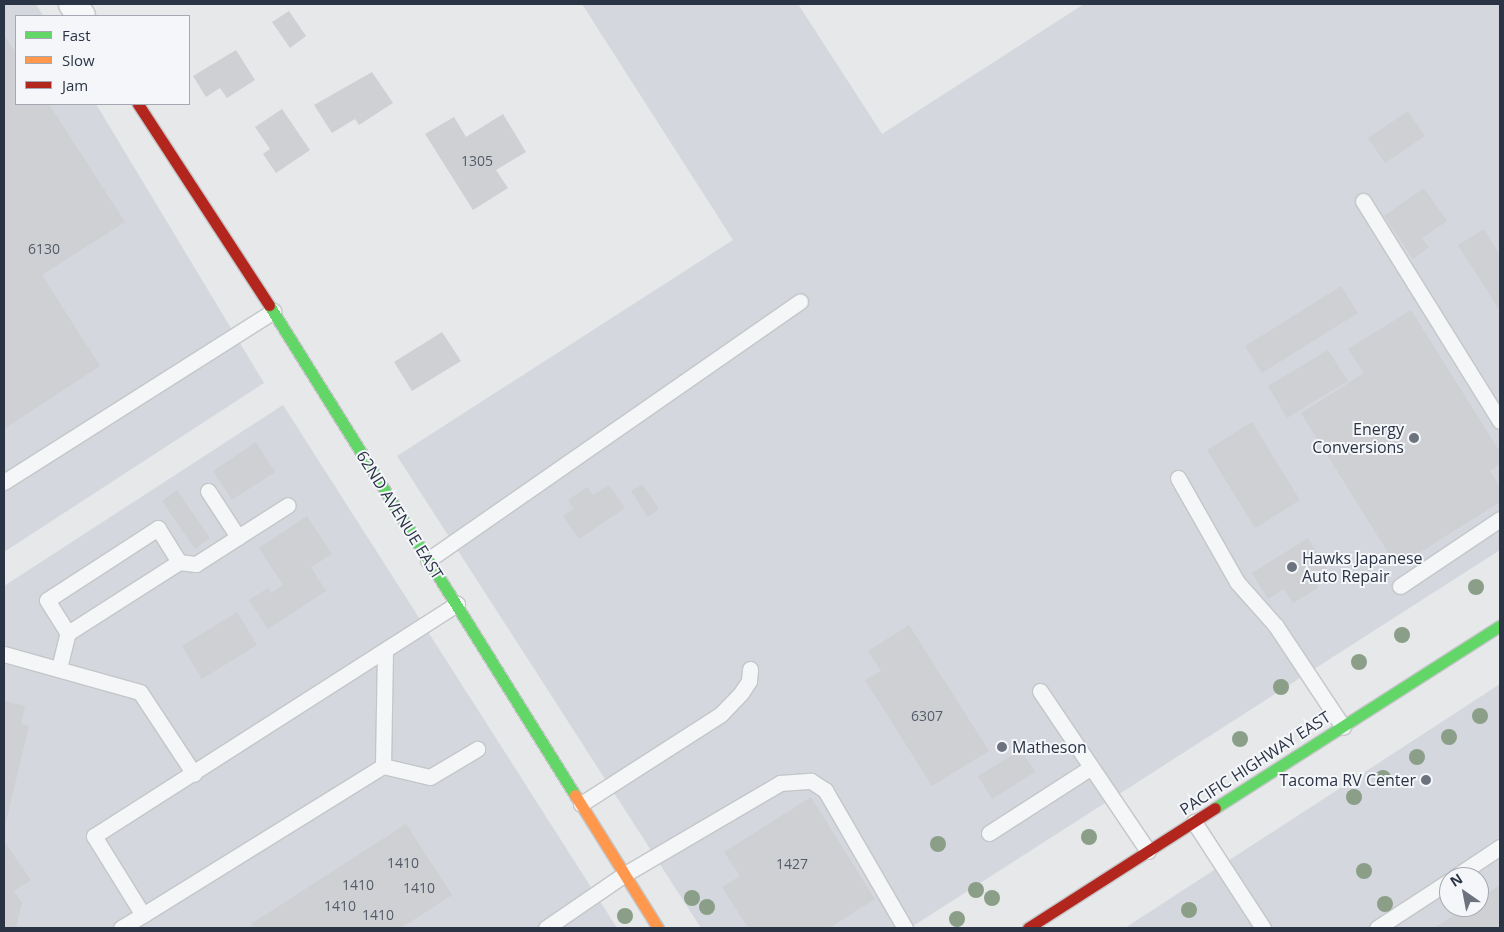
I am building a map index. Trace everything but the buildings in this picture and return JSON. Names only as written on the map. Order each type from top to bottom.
[{"type":"street","points":[[72,4],[80,15]]},
{"type":"street","name":"62ND AVENUE EAST","points":[[139,105],[272,311],[457,604],[625,874],[653,926]]},
{"type":"street","name":"PACIFIC HIGHWAY EAST","points":[[1028,928],[1500,626]]},
{"type":"lane","points":[[1362,201],[1500,421]]},
{"type":"lane","points":[[428,560],[800,301]]},
{"type":"lane","points":[[4,482],[272,311]]},
{"type":"lane","points":[[1178,478],[1237,582],[1276,626],[1343,727]]},
{"type":"lane","points":[[208,491],[238,538]]},
{"type":"lane","points":[[59,668],[68,633],[179,562],[196,564],[288,505]]},
{"type":"lane","points":[[1400,586],[1500,519]]},
{"type":"lane","points":[[68,633],[47,600],[150,533],[158,528],[179,562]]},
{"type":"lane","points":[[143,915],[94,836],[194,774],[457,604]]},
{"type":"lane","points":[[383,766],[385,651]]},
{"type":"lane","points":[[4,654],[140,692],[194,774]]},
{"type":"lane","points":[[582,804],[721,714],[741,693],[749,680],[750,669]]},
{"type":"lane","points":[[1040,692],[1148,851]]},
{"type":"lane","points":[[121,928],[383,766],[430,777],[476,749]]},
{"type":"lane","points":[[989,833],[1090,768]]},
{"type":"lane","points":[[546,928],[625,874],[780,783],[811,780],[825,790],[906,928]]},
{"type":"lane","points":[[1194,822],[1263,928]]},
{"type":"lane","points":[[1470,867],[1500,847]]},
{"type":"lane","points":[[1377,928],[1439,888]]},
{"type":"shaded area","points":[[4,4],[36,4],[42,15],[15,15],[15,105],[97,105],[264,383],[4,552]]},
{"type":"shaded area","points":[[582,4],[798,4],[882,134],[1084,4],[1500,4],[1500,550],[910,928],[701,928],[397,456],[733,240]]},
{"type":"shaded area","points":[[283,405],[617,928],[4,928],[4,586]]},
{"type":"shaded area","name":"Tacoma RV Center","points":[[1500,684],[1500,928],[1125,928]]},
{"type":"traffic: fast","points":[[269,305],[575,795]]},
{"type":"traffic: fast","points":[[1215,808],[1500,626]]},
{"type":"traffic: slow","points":[[575,795],[658,928]]},
{"type":"traffic: jam","points":[[139,105],[269,305]]},
{"type":"traffic: jam","points":[[1028,928],[1215,808]]},
{"type":"place","name":"Energy Conversions","points":[[1414,438]]},
{"type":"place","name":"Hawks Japanese Auto Repair","points":[[1292,567]]},
{"type":"place","name":"Matheson","points":[[1002,747]]},
{"type":"place","name":"Tacoma RV Center","points":[[1426,780]]}]
